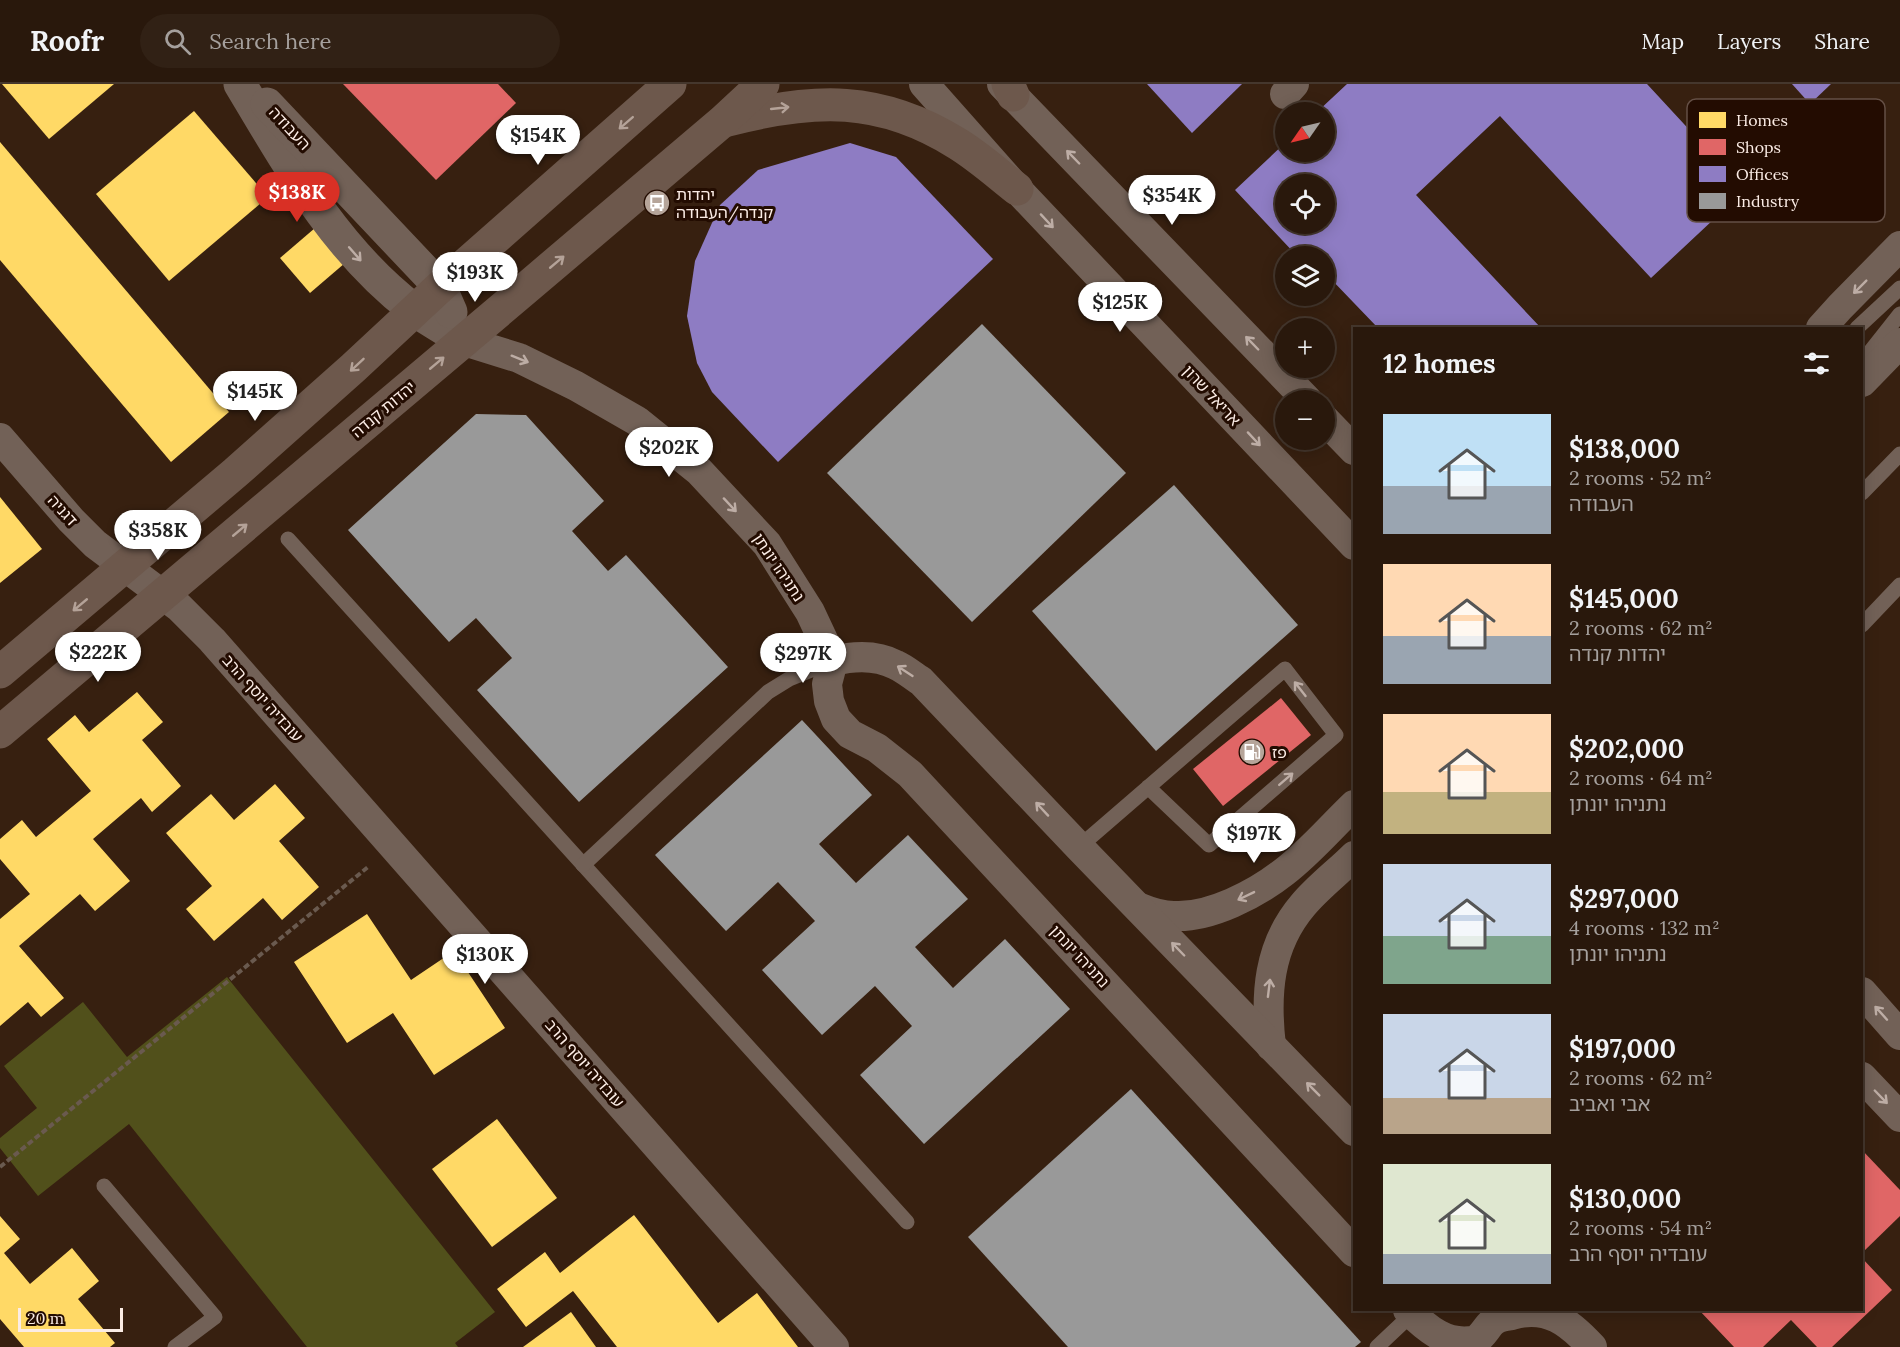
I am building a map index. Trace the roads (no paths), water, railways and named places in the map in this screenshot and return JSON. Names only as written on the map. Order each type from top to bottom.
[{"type":"main road","points":[[0,672],[235,473],[440,287],[670,84]]},
{"type":"main road","name":"יהדות קנדה","points":[[0,732],[464,341],[723,121],[763,84]]},
{"type":"main road","points":[[723,121],[778,108],[818,105],[867,107],[896,114],[932,129],[960,145],[1017,189]]},
{"type":"street","name":"העבודה","points":[[240,84],[287,163],[328,222],[367,268],[415,310],[464,341]]},
{"type":"street","name":"העבודה","points":[[248,84],[440,287],[464,341]]},
{"type":"street","name":"אריאל שרון","points":[[924,84],[1017,189],[1353,544]]},
{"type":"street","points":[[1008,88],[1297,390]]},
{"type":"street","points":[[1822,327],[1900,246]]},
{"type":"street","name":"נתניהו יונתן","points":[[464,341],[519,358],[576,386],[637,421],[699,471],[767,543],[810,612],[833,661],[827,684],[829,702],[836,719],[850,734],[877,748],[910,774],[1353,1251]]},
{"type":"street","points":[[1863,381],[1900,343]]},
{"type":"street","points":[[1335,430],[1353,449]]},
{"type":"street","name":"דגניה","points":[[0,438],[71,520],[95,544],[163,595]]},
{"type":"street","name":"עובדיה יוסף הרב","points":[[163,595],[212,640],[834,1347]]},
{"type":"street","points":[[833,661],[849,657],[870,658],[895,664],[921,681],[1078,847],[1353,1130]]},
{"type":"street","points":[[1138,907],[1163,916],[1177,917],[1211,910],[1259,890],[1285,872],[1353,806]]},
{"type":"street","points":[[1271,1046],[1267,1017],[1268,987],[1276,952],[1303,904],[1353,857]]},
{"type":"street","points":[[1863,993],[1900,1035]]},
{"type":"street","points":[[1863,1078],[1900,1117]]},
{"type":"street","points":[[1410,1312],[1436,1339],[1450,1345],[1464,1345],[1475,1341],[1485,1333],[1495,1315],[1518,1313],[1547,1314],[1558,1317],[1592,1347]]},
{"type":"lane","points":[[1858,327],[1900,288]]},
{"type":"lane","points":[[1863,361],[1900,314]]},
{"type":"lane","points":[[1863,492],[1899,456]]},
{"type":"lane","points":[[288,539],[907,1222]]},
{"type":"lane","points":[[1863,624],[1900,585]]},
{"type":"lane","points":[[583,865],[768,692],[789,678],[833,661]]},
{"type":"lane","points":[[1078,847],[1285,669],[1336,735],[1209,845],[1148,788]]},
{"type":"lane","points":[[104,1186],[215,1317],[175,1347]]},
{"type":"lane","points":[[1377,1347],[1410,1312]]},
{"type":"place","name":"יהדות קנדה/העבודה","points":[[657,203]]},
{"type":"place","name":"פז","points":[[1252,752]]}]
